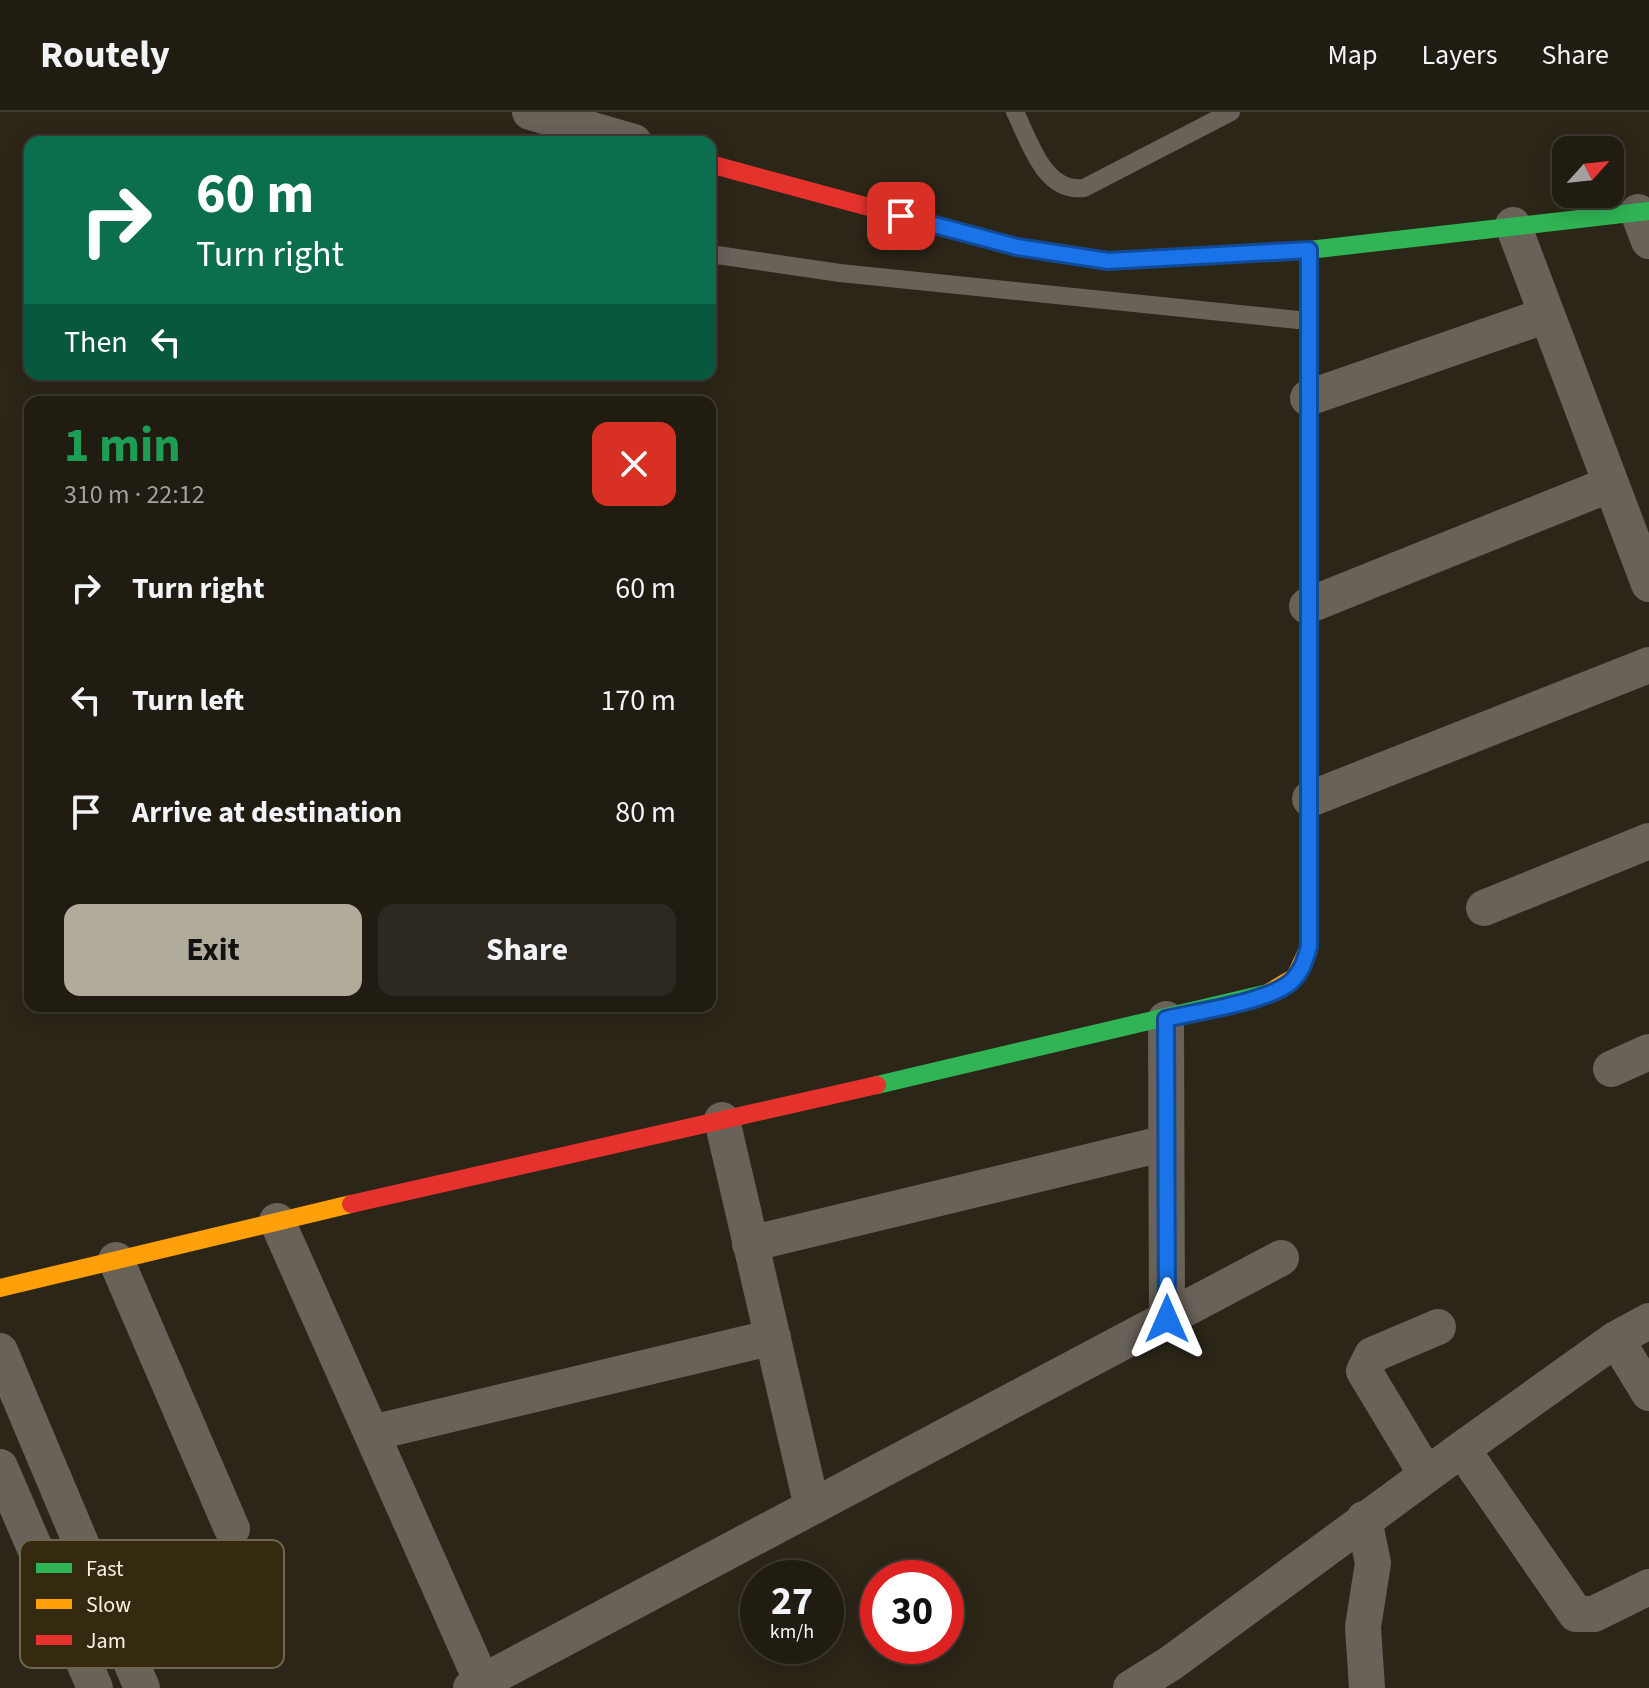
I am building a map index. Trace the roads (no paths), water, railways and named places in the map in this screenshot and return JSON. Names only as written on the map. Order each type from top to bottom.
[{"type":"street","points":[[530,112],[613,136]]},
{"type":"street","points":[[716,166],[1017,247],[1108,261],[1309,250],[1513,225],[1645,222]]},
{"type":"street","points":[[1513,225],[1649,584]]},
{"type":"street","points":[[0,1288],[277,1221],[1166,1019],[1271,992],[1291,982],[1303,968],[1309,947],[1309,250]]},
{"type":"street","points":[[1308,398],[1547,315]]},
{"type":"street","points":[[1307,606],[1611,484]]},
{"type":"street","points":[[1310,799],[1649,665]]},
{"type":"street","points":[[1484,908],[1649,841]]},
{"type":"street","points":[[1166,1019],[1167,1319]]},
{"type":"street","points":[[1611,1069],[1649,1052]]},
{"type":"street","points":[[722,1120],[812,1507]]},
{"type":"street","points":[[750,1244],[1166,1143]]},
{"type":"street","points":[[277,1221],[372,1433],[476,1685],[1281,1258]]},
{"type":"street","points":[[116,1260],[232,1529]]},
{"type":"street","points":[[1131,1688],[1171,1663],[1364,1519],[1616,1339],[1649,1321]]},
{"type":"street","points":[[1426,1474],[1364,1371],[1372,1355],[1438,1327]]},
{"type":"street","points":[[372,1433],[773,1337]]},
{"type":"street","points":[[1616,1339],[1649,1393]]},
{"type":"street","points":[[0,1351],[80,1540]]},
{"type":"street","points":[[1462,1449],[1576,1614],[1594,1614],[1649,1587]]},
{"type":"street","points":[[0,1467],[31,1540]]},
{"type":"street","points":[[1364,1519],[1373,1563],[1363,1639],[1367,1688]]},
{"type":"street","points":[[86,1668],[95,1688]]},
{"type":"street","points":[[134,1668],[142,1688]]},
{"type":"lane","points":[[1015,112],[1052,180],[1073,189],[1084,188],[1231,112]]},
{"type":"lane","points":[[716,255],[840,273],[1308,321]]}]
